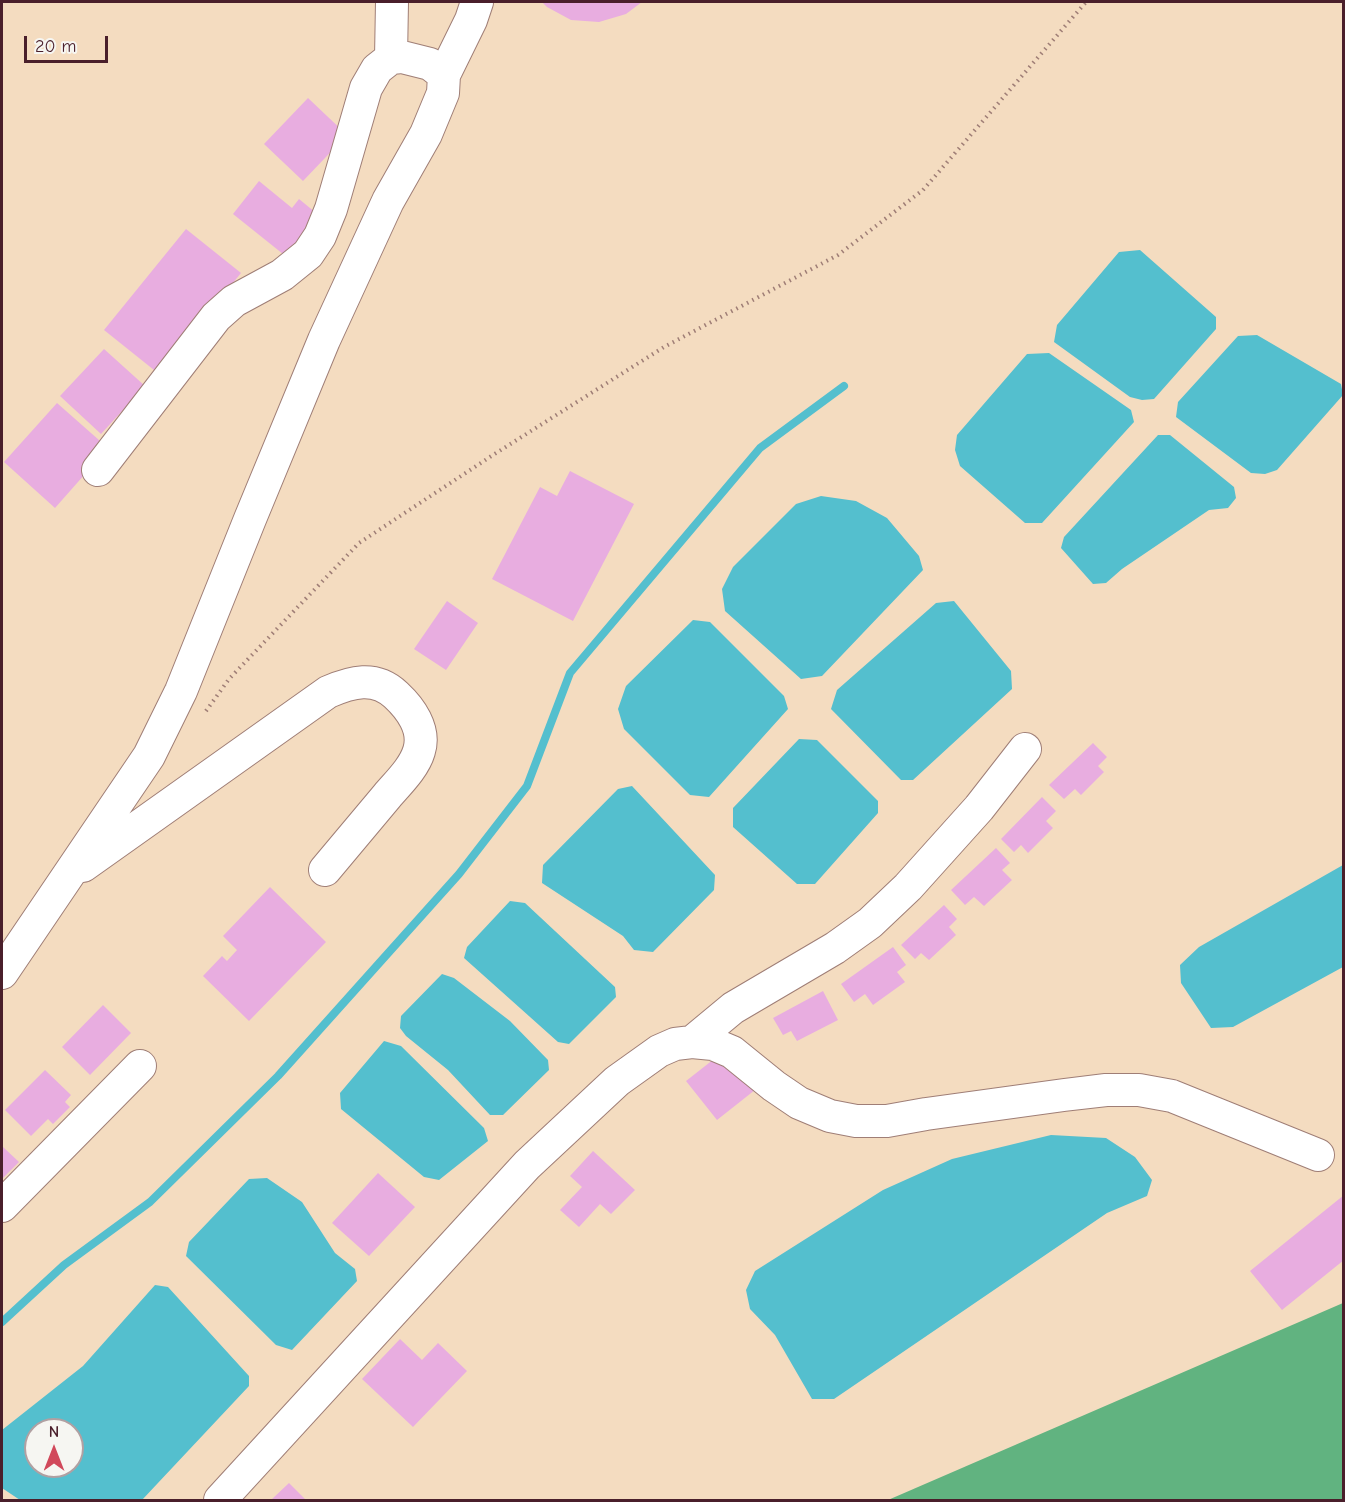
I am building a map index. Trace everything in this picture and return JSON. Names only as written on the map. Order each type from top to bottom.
[{"type":"street","points":[[391,58],[392,2]]},
{"type":"street","points":[[2,973],[149,756],[181,691],[324,340],[388,201],[426,134],[443,93],[444,75],[471,20],[477,2]]},
{"type":"street","points":[[99,470],[216,317],[234,301],[282,275],[308,254],[320,236],[331,209],[366,88],[377,69],[391,58],[402,57],[430,64],[444,75]]},
{"type":"street","points":[[66,879],[328,692],[350,682],[371,681],[389,689],[407,706],[419,727],[419,751],[408,772],[325,870]]},
{"type":"street","points":[[693,1042],[733,1008],[835,948],[870,923],[908,887],[971,817],[1025,749]]},
{"type":"street","points":[[220,1500],[526,1165],[617,1081],[658,1051],[675,1044],[693,1042],[713,1044],[732,1052],[799,1103],[830,1116],[856,1121],[887,1121],[1106,1090],[1139,1090],[1172,1095],[1318,1155]]},
{"type":"street","points":[[2,1206],[140,1066]]},
{"type":"path","points":[[204,714],[229,679],[359,543],[664,347],[838,255],[923,190],[1086,2]]},
{"type":"green space","points":[[1343,1303],[1343,1500],[888,1500]]},
{"type":"water","points":[[1140,250],[1216,317],[1216,329],[1154,399],[1142,400],[1130,397],[1054,342],[1057,325],[1119,252]]},
{"type":"water","points":[[1257,335],[1341,384],[1343,395],[1277,470],[1265,474],[1251,473],[1176,417],[1178,402],[1238,336]]},
{"type":"water","points":[[1049,353],[1131,410],[1134,422],[1042,523],[1025,523],[960,466],[955,450],[957,435],[1027,354]]},
{"type":"water","points":[[1158,435],[1170,435],[1234,487],[1236,498],[1228,508],[1209,510],[1122,569],[1106,583],[1093,584],[1061,548],[1064,537]]},
{"type":"water","points":[[821,496],[856,501],[887,518],[919,556],[923,570],[822,676],[801,679],[725,611],[722,589],[733,567],[796,504]]},
{"type":"water","points":[[954,601],[1011,671],[1012,689],[913,780],[901,780],[831,709],[837,690],[936,603]]},
{"type":"water","points":[[693,620],[710,622],[784,696],[788,709],[709,797],[690,795],[624,729],[618,709],[626,686]]},
{"type":"water","points":[[799,739],[817,740],[878,801],[878,813],[815,884],[797,884],[733,827],[733,808]]},
{"type":"water","points":[[632,786],[715,875],[714,890],[653,952],[634,950],[623,936],[542,883],[543,865],[618,789]]},
{"type":"water","points":[[1343,865],[1343,967],[1233,1027],[1211,1028],[1181,983],[1180,965],[1199,947]]},
{"type":"water","points":[[510,901],[525,903],[615,987],[616,997],[569,1044],[558,1042],[464,958],[467,947]]},
{"type":"water","points":[[442,974],[454,978],[510,1021],[548,1060],[549,1070],[503,1115],[490,1115],[448,1070],[406,1036],[400,1028],[401,1016]]},
{"type":"water","points":[[384,1041],[401,1046],[484,1128],[488,1141],[439,1180],[424,1177],[341,1109],[340,1093]]},
{"type":"water","points":[[1051,1135],[1106,1138],[1135,1157],[1152,1180],[1147,1196],[1107,1213],[834,1399],[812,1399],[775,1335],[750,1309],[746,1290],[755,1271],[883,1190],[952,1159]]},
{"type":"water","points":[[267,1178],[302,1202],[335,1253],[355,1269],[357,1281],[292,1350],[276,1345],[186,1256],[189,1242],[249,1179]]},
{"type":"water","points":[[155,1285],[168,1287],[249,1376],[249,1386],[142,1500],[20,1500],[2,1488],[2,1430],[83,1366]]},
{"type":"building","points":[[542,2],[642,2],[626,14],[599,22],[571,20]]},
{"type":"building","points":[[308,98],[347,135],[303,181],[264,144]]},
{"type":"building","points":[[259,181],[292,208],[299,199],[321,217],[288,258],[233,214]]},
{"type":"building","points":[[186,229],[241,273],[159,374],[104,330]]},
{"type":"building","points":[[104,349],[145,386],[101,434],[60,396]]},
{"type":"building","points":[[57,403],[108,448],[55,508],[4,462]]},
{"type":"building","points":[[570,471],[634,504],[573,621],[492,579],[540,487],[557,496]]},
{"type":"building","points":[[447,601],[478,623],[446,670],[414,649]]},
{"type":"building","points":[[1093,743],[1107,757],[1098,766],[1104,772],[1081,795],[1075,789],[1064,799],[1049,785]]},
{"type":"building","points":[[1042,797],[1056,811],[1046,821],[1053,828],[1028,853],[1021,845],[1014,852],[1001,839]]},
{"type":"building","points":[[996,848],[1010,863],[1002,870],[1012,880],[984,906],[974,897],[965,905],[951,890]]},
{"type":"building","points":[[270,887],[326,942],[249,1021],[203,976],[222,956],[227,961],[237,950],[223,936]]},
{"type":"building","points":[[944,905],[957,919],[949,927],[956,935],[929,960],[921,953],[915,959],[901,945]]},
{"type":"building","points":[[893,947],[906,965],[897,972],[905,982],[873,1005],[865,994],[854,1002],[841,984]]},
{"type":"building","points":[[823,991],[838,1020],[797,1041],[791,1031],[783,1035],[773,1018]]},
{"type":"building","points":[[103,1005],[131,1033],[90,1075],[62,1047]]},
{"type":"building","points":[[723,1052],[760,1086],[717,1120],[686,1081]]},
{"type":"building","points":[[45,1070],[71,1095],[65,1102],[70,1107],[53,1124],[48,1119],[31,1136],[5,1110]]},
{"type":"building","points":[[2,1146],[19,1162],[2,1179]]},
{"type":"building","points":[[593,1151],[635,1190],[611,1214],[600,1204],[579,1227],[560,1210],[582,1187],[570,1176]]},
{"type":"building","points":[[378,1173],[415,1207],[369,1256],[332,1223]]},
{"type":"building","points":[[1344,1195],[1344,1260],[1282,1310],[1250,1271]]},
{"type":"building","points":[[400,1339],[422,1360],[438,1343],[467,1371],[413,1427],[362,1379]]},
{"type":"building","points":[[289,1483],[306,1500],[271,1500]]},
{"type":"waterway","points":[[2,1322],[64,1265],[150,1202],[278,1076],[459,874],[527,786],[570,673],[760,448],[844,386]]}]
